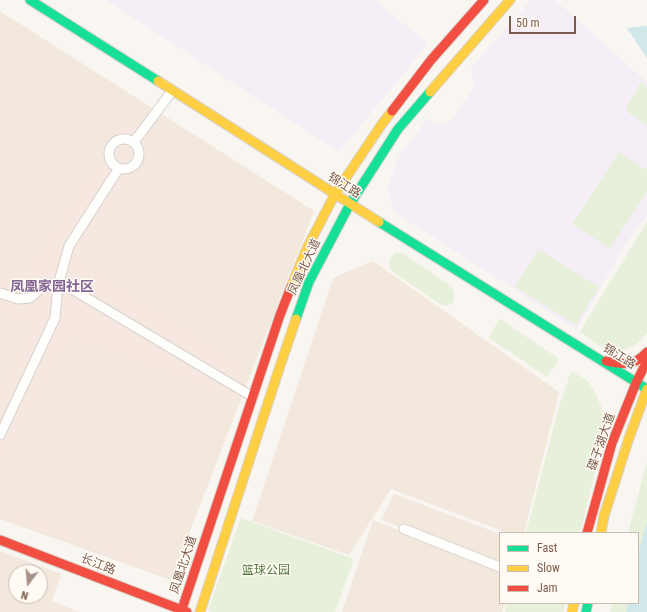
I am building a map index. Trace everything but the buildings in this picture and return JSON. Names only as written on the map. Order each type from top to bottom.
[{"type":"main road","name":"锦江路","points":[[30,0],[350,204],[647,389]]},
{"type":"main road","name":"凤凰北大道","points":[[183,611],[280,315],[303,258],[336,194],[382,124],[431,60],[484,0]]},
{"type":"main road","name":"凤凰北大道","points":[[200,612],[277,373],[309,282],[350,204],[398,129],[510,0]]},
{"type":"main road","points":[[593,356],[625,364],[639,360],[647,352]]},
{"type":"main road","name":"碟子湖大道","points":[[587,532],[612,443],[636,383],[647,361]]},
{"type":"main road","name":"碟子湖大道","points":[[601,532],[604,516],[647,389]]},
{"type":"main road","name":"长江路","points":[[0,540],[183,611]]},
{"type":"street","points":[[134,142],[172,91]]},
{"type":"street","points":[[124,139],[134,142],[140,155],[136,164],[133,167],[124,170],[115,166],[109,157],[109,152],[114,143],[124,139]]},
{"type":"street","points":[[0,435],[55,318],[58,285],[68,246],[119,168]]},
{"type":"street","points":[[0,293],[18,299],[30,298],[47,283],[70,288],[253,397]]},
{"type":"street","points":[[404,529],[499,567]]},
{"type":"shaded area","points":[[106,0],[375,0],[428,44],[339,152]]},
{"type":"shaded area","points":[[531,0],[555,0],[647,82],[647,215],[624,246],[577,330],[394,212],[387,189],[399,156],[427,119],[438,125],[450,122],[474,87],[471,68]]},
{"type":"shaded area","points":[[0,11],[314,211],[171,580],[0,519]]},
{"type":"shaded area","points":[[126,120],[157,141],[79,257],[245,363],[233,400],[73,340],[0,467],[0,388],[29,325],[0,316],[0,274],[17,279]]},
{"type":"shaded area","points":[[373,261],[559,392],[524,532],[505,532],[391,489],[349,555],[252,521],[333,278]]},
{"type":"shaded area","points":[[394,494],[499,534],[499,564],[381,520]]},
{"type":"shaded area","points":[[0,503],[174,567],[170,577],[0,515]]},
{"type":"shaded area","points":[[373,520],[499,570],[499,604],[505,604],[502,612],[342,612]]},
{"type":"shaded area","points":[[0,551],[34,564],[8,564],[8,604],[48,604],[48,569],[61,574],[52,601],[79,612],[0,612]]},
{"type":"green space","points":[[641,82],[647,88],[647,125],[625,110]]},
{"type":"green space","points":[[619,152],[647,170],[647,192],[610,249],[572,224]]},
{"type":"green space","points":[[647,222],[647,333],[643,338],[628,349],[616,351],[610,350],[579,333]]},
{"type":"green space","points":[[538,249],[599,287],[576,325],[515,287]]},
{"type":"green space","points":[[396,252],[402,253],[451,286],[454,294],[453,303],[445,306],[441,305],[392,271],[390,261]]},
{"type":"green space","points":[[500,319],[559,359],[547,377],[488,337]]},
{"type":"green space","points":[[571,371],[589,383],[594,390],[604,413],[605,431],[580,532],[526,532],[558,410]]},
{"type":"green space","points":[[647,462],[647,612],[610,612],[612,604],[639,604],[639,532],[628,532]]},
{"type":"green space","name":"篮球公园","points":[[241,518],[354,559],[335,612],[212,612],[208,610]]},
{"type":"green space","points":[[508,604],[565,604],[563,612],[505,612]]},
{"type":"water","points":[[647,26],[647,58],[627,28]]},
{"type":"water","points":[[647,522],[647,612],[626,612],[628,604],[639,604],[639,550]]},
{"type":"traffic: fast","points":[[30,0],[158,81]]},
{"type":"traffic: fast","points":[[296,319],[309,282],[350,204],[398,129],[430,92]]},
{"type":"traffic: fast","points":[[379,222],[647,389]]},
{"type":"traffic: fast","points":[[586,612],[588,604]]},
{"type":"traffic: slow","points":[[430,92],[510,0]]},
{"type":"traffic: slow","points":[[158,81],[379,222]]},
{"type":"traffic: slow","points":[[291,287],[306,250],[335,194],[392,111]]},
{"type":"traffic: slow","points":[[200,612],[296,319]]},
{"type":"traffic: slow","points":[[601,532],[604,516],[629,438],[647,389]]},
{"type":"traffic: slow","points":[[572,612],[574,604]]},
{"type":"traffic: jam","points":[[392,111],[431,60],[484,0]]},
{"type":"traffic: jam","points":[[181,612],[280,315],[291,287]]},
{"type":"traffic: jam","points":[[606,361],[623,364],[633,362],[638,360],[647,352]]},
{"type":"traffic: jam","points":[[587,532],[612,443],[636,383],[647,361]]},
{"type":"traffic: jam","points":[[0,540],[187,612]]},
{"type":"district","name":"凤凰家园社区","points":[[52,287]]}]
